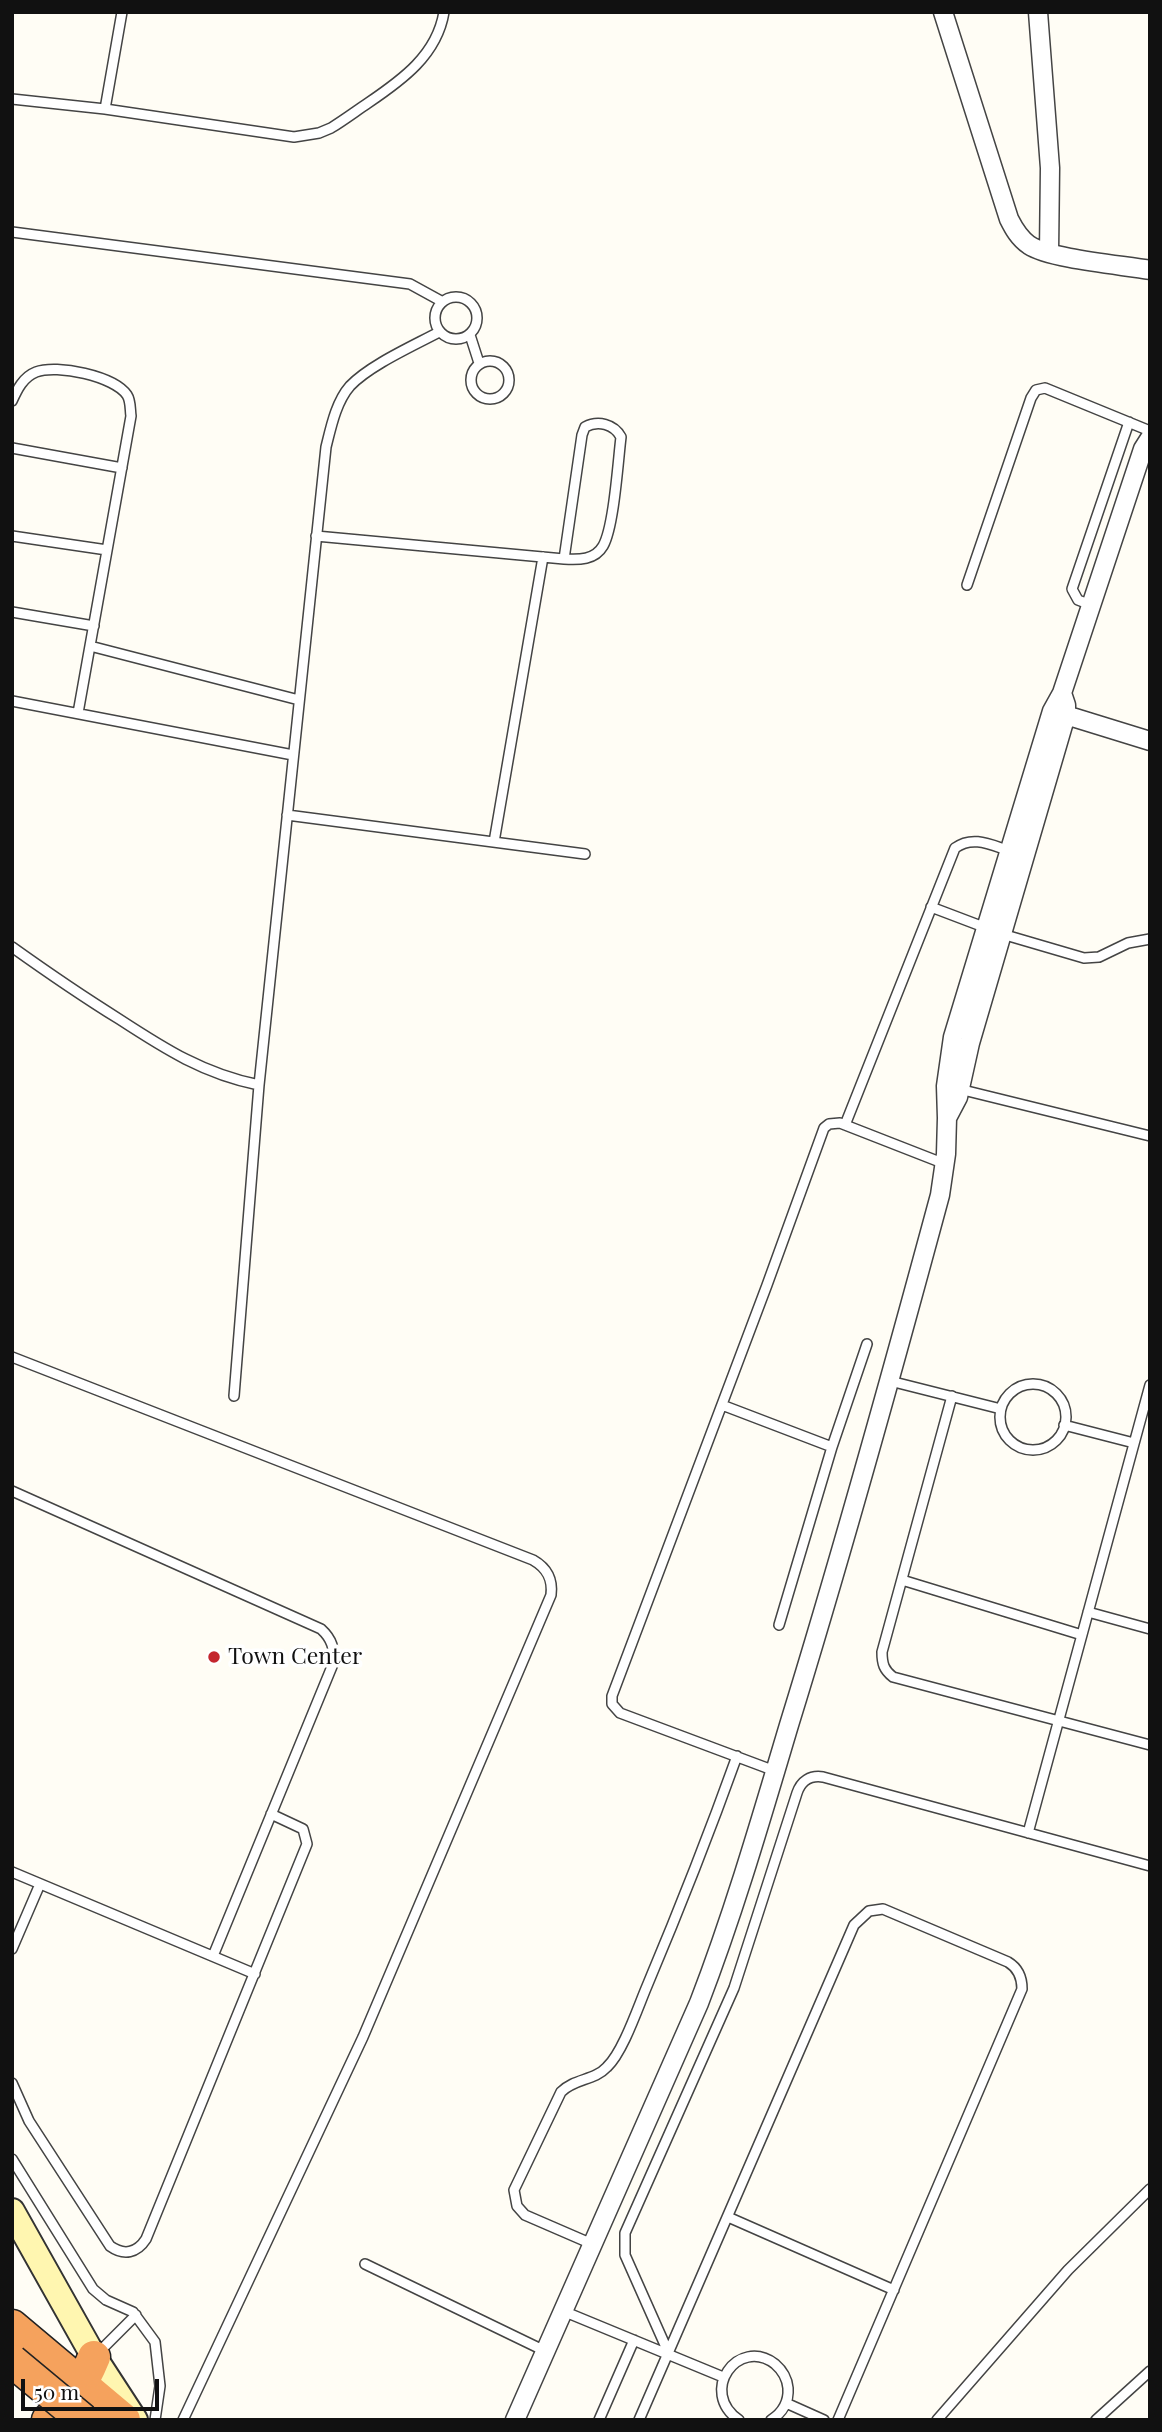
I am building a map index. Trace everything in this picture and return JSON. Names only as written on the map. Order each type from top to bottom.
[{"type":"highway","points":[[12,2326],[89,2370],[124,2420]]},
{"type":"highway","points":[[12,2361],[83,2420]]},
{"type":"highway","points":[[48,2420],[62,2409],[89,2370]]},
{"type":"main road","points":[[12,2211],[89,2370],[135,2420]]},
{"type":"street","points":[[943,12],[1009,219],[1017,234],[1032,247],[1049,253],[1150,270]]},
{"type":"street","points":[[1038,12],[1050,168],[1049,253]]},
{"type":"street","points":[[947,1118],[959,1089],[1010,851],[1059,713],[1066,705],[1062,694],[1143,449],[1150,438]]},
{"type":"street","points":[[1059,713],[1150,741]]},
{"type":"street","points":[[515,2420],[716,1959],[748,1865],[835,1576],[940,1195],[945,1164],[946,1086],[953,1037],[994,931],[1059,713]]},
{"type":"lane","points":[[105,109],[121,12]]},
{"type":"lane","points":[[12,99],[105,109],[281,136],[307,136],[320,133],[343,121],[408,75],[429,49],[444,12]]},
{"type":"lane","points":[[12,232],[410,284],[441,301]]},
{"type":"lane","points":[[452,296],[463,297],[472,304],[477,314],[477,325],[470,335],[460,340],[448,339],[439,332],[434,322],[435,311],[441,301],[452,296]]},
{"type":"lane","points":[[234,1396],[259,1085],[326,447],[336,412],[350,386],[377,366],[439,332]]},
{"type":"lane","points":[[470,335],[479,363]]},
{"type":"lane","points":[[496,361],[509,373],[507,390],[501,396],[484,399],[472,387],[470,378],[479,363],[496,361]]},
{"type":"lane","points":[[12,401],[20,385],[35,373],[52,369],[100,377],[118,385],[129,398],[131,416],[78,713]]},
{"type":"lane","points":[[967,585],[1033,393],[1045,388],[1150,431]]},
{"type":"lane","points":[[1091,605],[1075,597],[1073,585],[1129,422]]},
{"type":"lane","points":[[316,536],[564,559],[581,560],[593,556],[603,546],[609,526],[621,437],[617,429],[608,425],[592,424],[585,427],[582,435],[564,559]]},
{"type":"lane","points":[[12,448],[122,468]]},
{"type":"lane","points":[[12,536],[107,550]]},
{"type":"lane","points":[[494,842],[543,557]]},
{"type":"lane","points":[[12,612],[94,626]]},
{"type":"lane","points":[[90,646],[299,701]]},
{"type":"lane","points":[[12,701],[293,755]]},
{"type":"lane","points":[[287,816],[585,854]]},
{"type":"lane","points":[[845,1125],[955,848],[974,840],[1010,851]]},
{"type":"lane","points":[[932,907],[994,931],[1084,958],[1099,957],[1128,943],[1150,939]]},
{"type":"lane","points":[[12,947],[53,977],[183,1059],[232,1080],[259,1085]]},
{"type":"lane","points":[[959,1089],[1150,1136]]},
{"type":"lane","points":[[775,1771],[620,1713],[614,1708],[612,1700],[821,1133],[834,1122],[945,1164]]},
{"type":"lane","points":[[779,1625],[832,1447],[867,1344]]},
{"type":"lane","points":[[12,1357],[533,1560],[546,1570],[551,1583],[551,1595],[363,2037],[183,2420]]},
{"type":"lane","points":[[890,1381],[1001,1409]]},
{"type":"lane","points":[[1036,1385],[1053,1392],[1060,1399],[1064,1407],[1064,1425],[1055,1441],[1038,1450],[1029,1450],[1012,1443],[1006,1435],[1002,1427],[1001,1409],[1005,1400],[1018,1388],[1036,1385]]},
{"type":"lane","points":[[1028,1833],[1150,1385]]},
{"type":"lane","points":[[952,1396],[883,1652],[882,1662],[886,1671],[893,1677],[1150,1745]]},
{"type":"lane","points":[[722,1405],[832,1447]]},
{"type":"lane","points":[[1064,1425],[1134,1443]]},
{"type":"lane","points":[[12,1491],[321,1629],[327,1634],[334,1648],[332,1664],[213,1956]]},
{"type":"lane","points":[[902,1580],[1082,1635]]},
{"type":"lane","points":[[1088,1612],[1150,1629]]},
{"type":"lane","points":[[592,2244],[525,2215],[517,2206],[514,2190],[561,2092],[572,2083],[588,2080],[601,2073],[613,2060],[698,1866],[737,1756]]},
{"type":"lane","points":[[669,2354],[625,2255],[625,2233],[734,1988],[799,1787],[808,1779],[823,1777],[1150,1866]]},
{"type":"lane","points":[[12,2083],[29,2121],[110,2246],[124,2253],[137,2250],[146,2239],[307,1844],[306,1833],[300,1826],[271,1814]]},
{"type":"lane","points":[[12,1872],[255,1974]]},
{"type":"lane","points":[[12,1949],[40,1884]]},
{"type":"lane","points":[[639,2420],[854,1925],[863,1915],[876,1909],[890,1910],[1014,1965],[1021,1977],[1020,1995],[838,2420]]},
{"type":"lane","points":[[12,2159],[93,2289],[106,2300],[136,2315],[152,2337],[157,2348],[160,2386],[155,2420]]},
{"type":"lane","points":[[937,2420],[1093,2244],[1150,2189]]},
{"type":"lane","points":[[728,2217],[894,2290]]},
{"type":"lane","points":[[365,2264],[545,2351]]},
{"type":"lane","points":[[563,2311],[723,2377]]},
{"type":"lane","points":[[89,2370],[136,2315]]},
{"type":"lane","points":[[599,2420],[634,2340]]},
{"type":"lane","points":[[739,2420],[730,2413],[721,2396],[723,2377],[736,2362],[744,2358],[763,2358],[779,2367],[785,2376],[788,2385],[786,2403],[781,2412],[771,2420]]},
{"type":"lane","points":[[1096,2420],[1150,2371]]},
{"type":"lane","points":[[786,2403],[824,2420]]},
{"type":"place","name":"Town Center","points":[[214,1657]]}]
